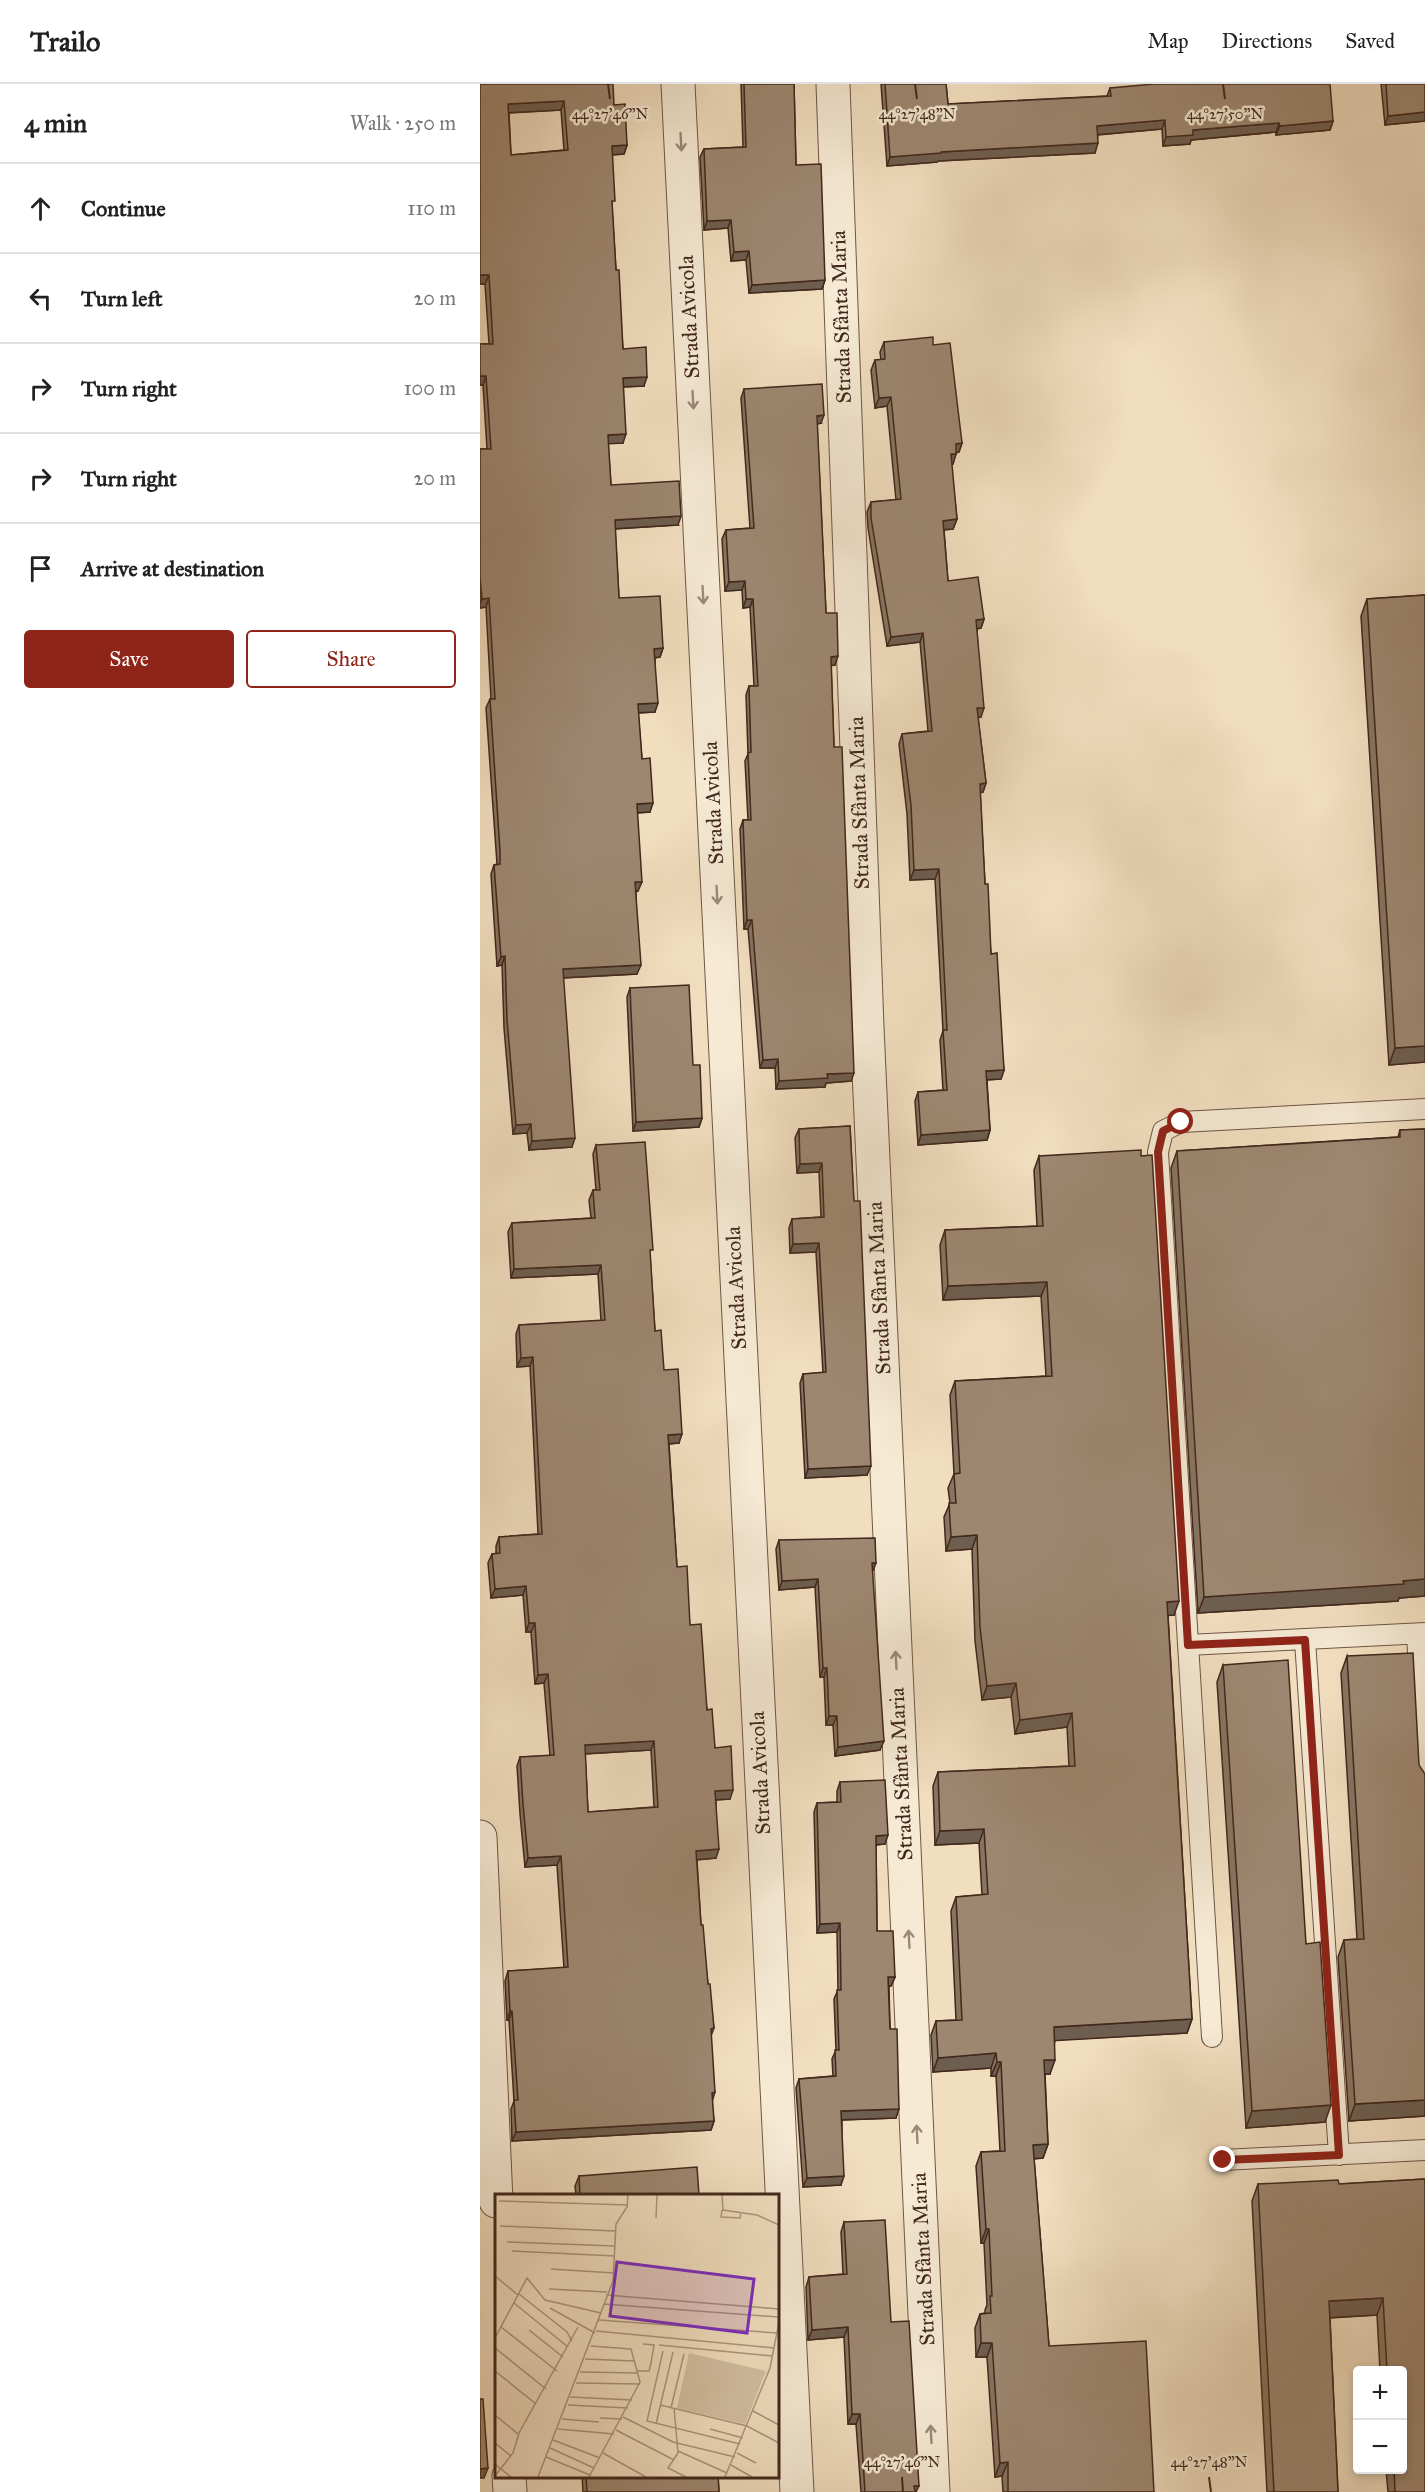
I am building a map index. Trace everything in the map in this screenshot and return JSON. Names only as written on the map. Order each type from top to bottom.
[{"type":"street","name":"Strada Avicola","points":[[678,84],[796,2492]]},
{"type":"street","name":"Strada Sfânta Maria","points":[[833,84],[867,1039],[933,2492]]},
{"type":"street","points":[[480,1837],[496,2194]]},
{"type":"street","points":[[509,2477],[510,2492]]},
{"type":"lane","points":[[1212,2037],[1158,1152],[1163,1131],[1181,1122],[1425,1109]]},
{"type":"lane","points":[[1188,1645],[1421,1633],[1425,1781]]},
{"type":"lane","points":[[1305,1640],[1339,2155]]},
{"type":"lane","points":[[1223,2160],[1425,2150]]},
{"type":"building","points":[[480,84],[613,84],[614,105],[625,104],[627,145],[612,146],[615,201],[612,201],[616,270],[619,270],[623,349],[646,347],[647,377],[623,378],[626,434],[608,435],[611,485],[679,481],[681,516],[615,520],[619,598],[660,596],[663,648],[654,649],[658,703],[638,704],[642,759],[650,758],[653,803],[637,804],[642,882],[635,882],[641,965],[563,969],[575,1138],[532,1141],[531,1124],[516,1125],[507,1019],[505,956],[501,957],[494,865],[500,864],[500,851],[490,699],[495,699],[489,598],[482,599],[480,578],[480,449],[491,449],[486,376],[480,376],[480,344],[493,344],[489,275],[480,275]],"holes":[[[564,101],[568,150],[511,155],[508,104]]]},
{"type":"building","points":[[744,84],[794,84],[796,165],[821,164],[825,280],[752,285],[749,251],[734,252],[731,220],[707,221],[704,149],[746,147]]},
{"type":"building","points":[[885,84],[946,84],[948,104],[1111,96],[1110,88],[1154,84],[1330,84],[1333,121],[1193,130],[1193,135],[1166,137],[1165,120],[1097,126],[1098,143],[890,157]]},
{"type":"building","points":[[1386,84],[1425,84],[1425,112],[1388,116]]},
{"type":"building","points":[[933,337],[933,345],[950,343],[962,443],[956,444],[956,454],[951,454],[957,519],[943,521],[948,581],[978,577],[984,619],[976,620],[984,708],[977,708],[986,783],[980,784],[985,884],[988,884],[991,954],[997,953],[1004,1070],[986,1071],[990,1130],[921,1135],[918,1092],[947,1090],[943,1030],[947,1030],[939,869],[914,870],[911,805],[902,734],[932,731],[923,633],[891,637],[871,518],[871,502],[901,499],[891,397],[879,398],[875,360],[885,359],[884,342]]},
{"type":"building","points":[[822,384],[824,415],[817,416],[826,613],[837,613],[838,656],[831,657],[834,747],[842,747],[854,1073],[827,1074],[828,1078],[779,1081],[778,1059],[763,1060],[752,920],[747,920],[743,820],[751,820],[748,753],[751,752],[749,686],[758,686],[753,599],[746,599],[745,581],[729,582],[726,530],[754,528],[744,389]]},
{"type":"building","points":[[1425,595],[1425,1046],[1395,1048],[1367,599]]},
{"type":"building","points":[[689,985],[693,1065],[700,1065],[702,1118],[636,1122],[630,988]]},
{"type":"building","points":[[850,1126],[854,1201],[860,1201],[871,1466],[808,1469],[803,1374],[826,1372],[819,1243],[793,1244],[792,1219],[824,1217],[822,1163],[800,1164],[799,1129]]},
{"type":"building","points":[[1425,1129],[1425,1579],[1403,1581],[1404,1584],[1204,1597],[1177,1151],[1400,1137],[1400,1130]]},
{"type":"building","points":[[645,1142],[653,1250],[650,1250],[655,1331],[661,1330],[664,1370],[678,1369],[682,1434],[668,1435],[677,1567],[687,1566],[690,1625],[701,1624],[707,1710],[712,1709],[715,1748],[731,1746],[733,1790],[715,1791],[719,1849],[696,1851],[701,1925],[703,1925],[714,2028],[711,2029],[715,2092],[712,2093],[714,2121],[516,2132],[514,2100],[518,2100],[508,1971],[568,1967],[561,1856],[528,1858],[523,1804],[520,1757],[554,1755],[548,1674],[538,1675],[535,1623],[529,1623],[526,1586],[495,1589],[492,1554],[500,1553],[499,1537],[542,1534],[533,1357],[521,1358],[519,1325],[605,1320],[601,1265],[514,1269],[512,1223],[595,1218],[593,1190],[600,1190],[596,1145]],"holes":[[[654,1741],[658,1807],[588,1812],[585,1745]]]},
{"type":"building","points":[[1141,1150],[1141,1156],[1152,1155],[1179,1601],[1167,1602],[1192,2019],[1054,2027],[1055,2060],[1044,2060],[1048,2144],[1033,2145],[1049,2346],[1146,2341],[1154,2492],[1008,2492],[1008,2462],[1000,2463],[992,2343],[981,2343],[980,2314],[991,2313],[990,2296],[992,2296],[989,2229],[986,2229],[981,2152],[1005,2151],[1001,2062],[997,2062],[996,2053],[938,2058],[936,2021],[962,2020],[956,1897],[988,1894],[984,1829],[940,1831],[938,1772],[1075,1766],[1072,1713],[1020,1720],[1016,1683],[987,1686],[980,1627],[977,1535],[951,1537],[949,1503],[956,1503],[954,1474],[960,1473],[955,1381],[1052,1376],[1047,1282],[948,1286],[945,1230],[1043,1226],[1039,1156]]},
{"type":"building","points":[[875,1538],[876,1563],[872,1563],[884,1741],[838,1747],[837,1716],[829,1716],[827,1668],[823,1668],[818,1579],[782,1581],[779,1540]]},
{"type":"building","points":[[1413,1653],[1419,1765],[1425,1774],[1425,2100],[1355,2104],[1344,1940],[1364,1939],[1347,1656]]},
{"type":"building","points":[[1288,1660],[1306,1944],[1320,1942],[1331,2105],[1252,2111],[1223,1665]]},
{"type":"building","points":[[885,1780],[888,1835],[876,1836],[877,1931],[893,1931],[895,1977],[888,1977],[890,2029],[897,2029],[899,2109],[841,2111],[844,2176],[807,2178],[799,2079],[836,2076],[835,2050],[839,2050],[837,1990],[841,1990],[840,1923],[820,1924],[817,1803],[841,1802],[840,1782]]},
{"type":"building","points":[[697,2167],[699,2194],[580,2194],[579,2176]]},
{"type":"building","points":[[1425,2179],[1425,2492],[1395,2492],[1394,2474],[1407,2474],[1407,2366],[1387,2366],[1383,2298],[1329,2301],[1338,2492],[1274,2492],[1258,2184],[1338,2180],[1339,2184]]},
{"type":"building","points":[[885,2220],[891,2322],[909,2321],[919,2486],[914,2486],[915,2492],[865,2492],[860,2414],[852,2414],[848,2327],[812,2330],[809,2277],[847,2274],[844,2222]]},
{"type":"building","points":[[480,2399],[483,2399],[488,2468],[480,2469]]},
{"type":"building","points":[[586,2477],[718,2477],[719,2492],[587,2492]]},
{"type":"route","points":[[1181,1122],[1163,1131],[1158,1152],[1188,1645],[1305,1640],[1339,2155],[1223,2160]]}]
